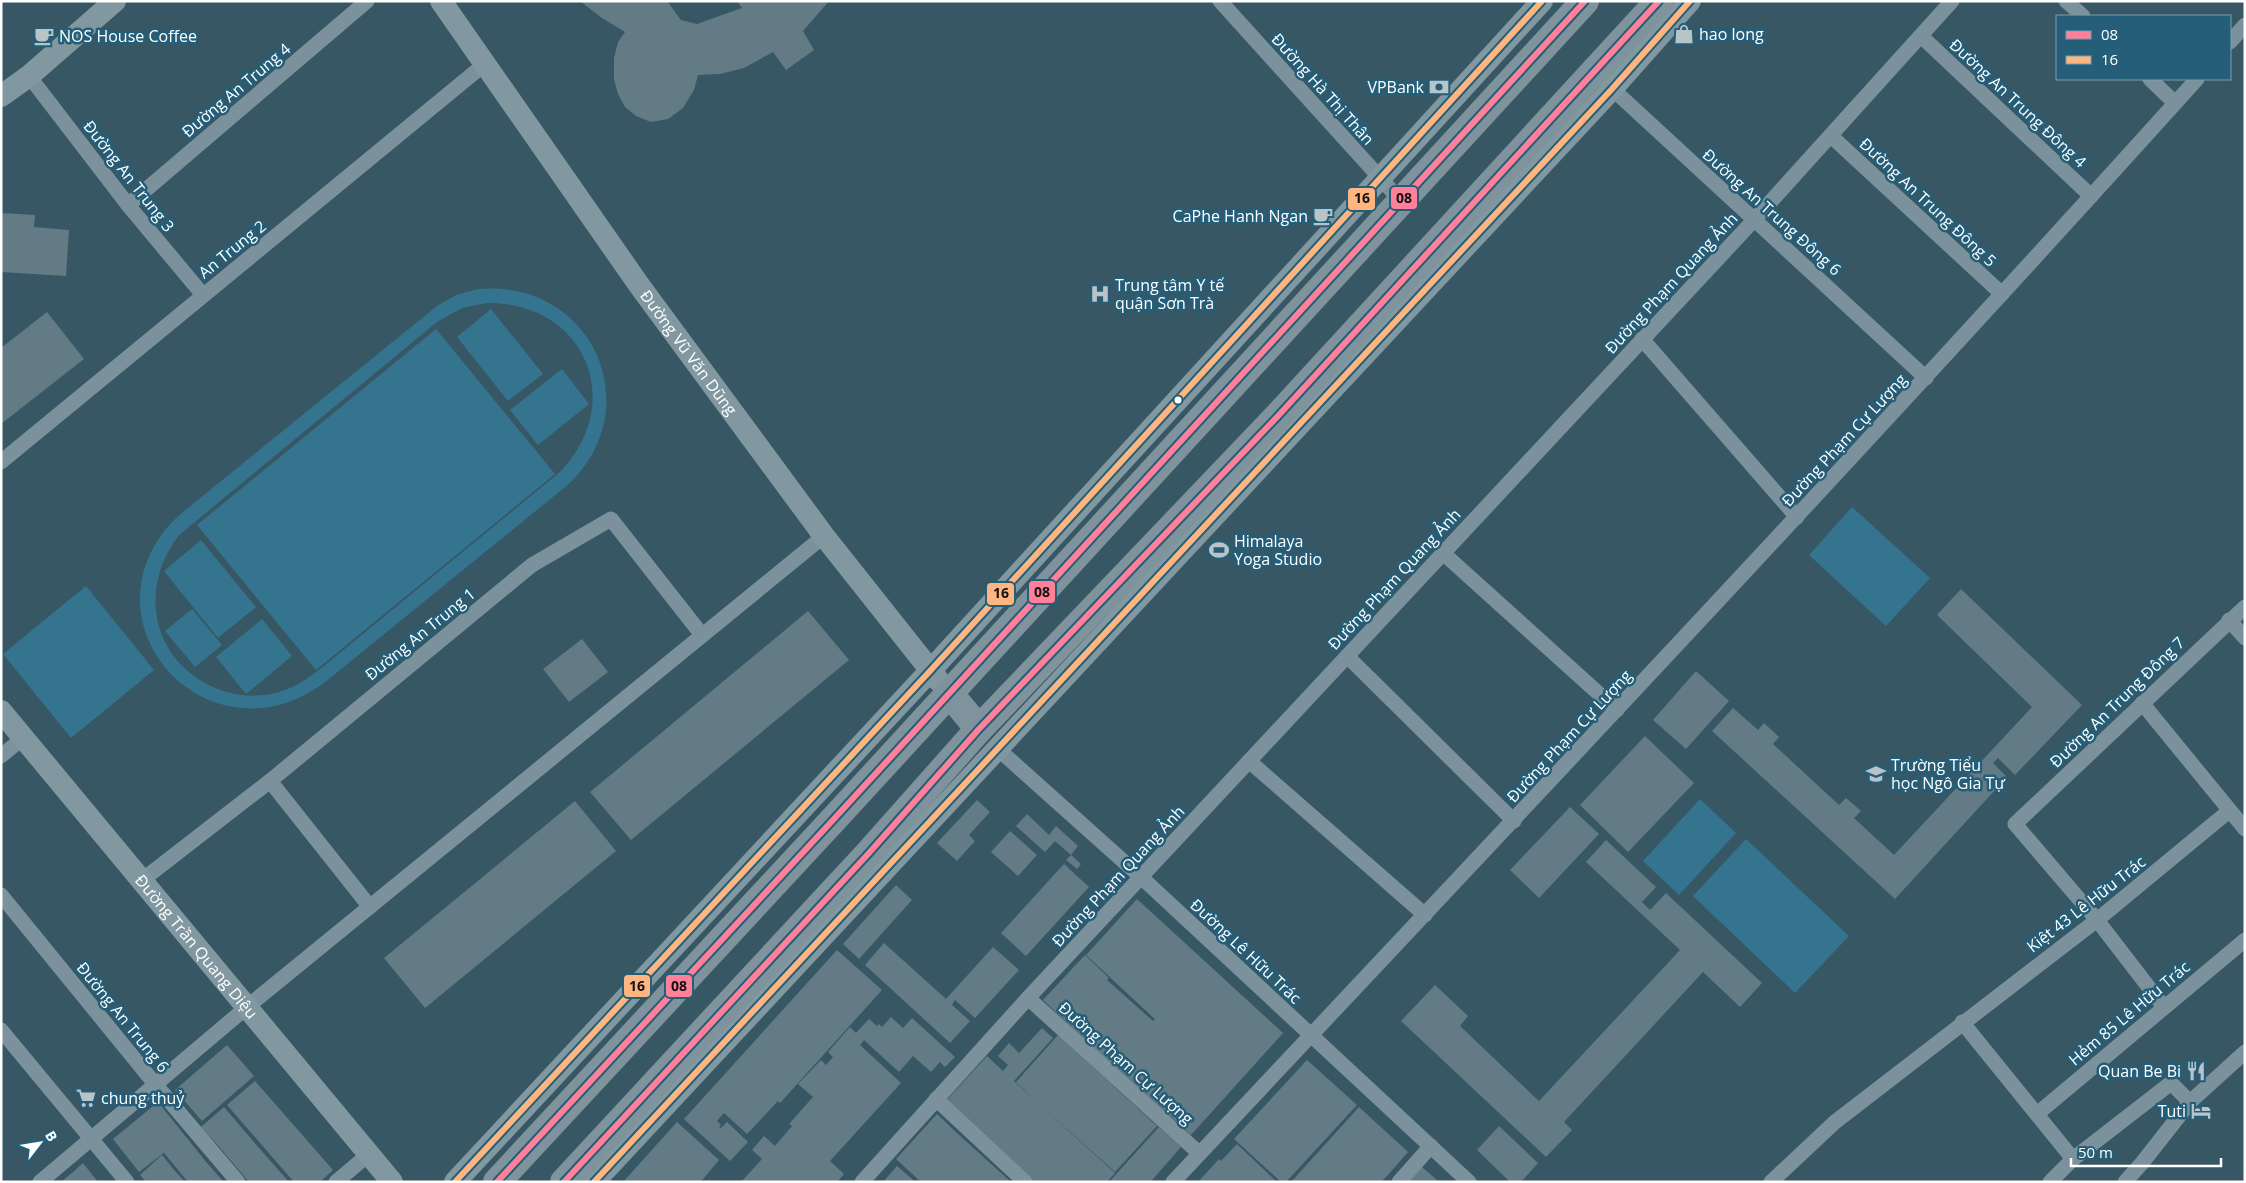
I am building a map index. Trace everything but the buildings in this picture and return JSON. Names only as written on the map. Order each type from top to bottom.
[{"type":"highway","points":[[497,1182],[1585,1]]},
{"type":"highway","points":[[564,1182],[869,853],[979,729],[1603,80],[1659,1]]},
{"type":"highway","points":[[949,693],[979,729]]},
{"type":"street","points":[[1,96],[29,76],[115,1]]},
{"type":"street","name":"Đường An Trung 4","points":[[128,205],[367,1]]},
{"type":"street","name":"Đường Vũ Văn Dũng","points":[[442,1],[639,285],[824,536],[949,693]]},
{"type":"street","name":"Đường Hà Thị Thân","points":[[1220,1],[1401,201]]},
{"type":"street","points":[[455,1182],[930,671],[1542,1]]},
{"type":"street","points":[[594,1182],[998,748],[1603,80],[1690,1]]},
{"type":"street","name":"Đường Phạm Quang Ảnh","points":[[862,1182],[1028,998],[1754,220],[1952,1]]},
{"type":"street","points":[[2066,1],[2081,15]]},
{"type":"street","points":[[2231,41],[2245,25]]},
{"type":"street","name":"Đường An Trung Đông 4","points":[[1920,36],[2091,196]]},
{"type":"street","name":"An Trung 2","points":[[1,462],[486,63]]},
{"type":"street","name":"Đường An Trung 3","points":[[29,76],[128,205],[203,295]]},
{"type":"street","name":"Đường An Trung Đông 6","points":[[1603,80],[1926,378]]},
{"type":"street","points":[[2151,80],[2176,102]]},
{"type":"street","name":"Đường Phạm Cự Lượng","points":[[1173,1182],[1618,710],[1926,378],[2196,80]]},
{"type":"street","name":"Đường An Trung Đông 5","points":[[1831,136],[2002,294]]},
{"type":"street","points":[[1642,340],[1796,517]]},
{"type":"street","name":"Đường An Trung 1","points":[[270,781],[532,565],[611,519],[702,635]]},
{"type":"street","points":[[40,1182],[246,1007],[824,536]]},
{"type":"street","points":[[1443,553],[1618,710]]},
{"type":"street","name":"Đường An Trung Đông 7","points":[[2097,920],[2015,824],[2245,606]]},
{"type":"street","points":[[2230,620],[2245,638]]},
{"type":"street","name":"Đường Phạm Cự Lượng","points":[[1347,656],[1514,821]]},
{"type":"street","points":[[2142,703],[2228,811],[2245,829]]},
{"type":"street","name":"Đường Trần Quang Diệu","points":[[1,711],[392,1182]]},
{"type":"street","points":[[979,729],[998,748]]},
{"type":"street","points":[[1,756],[23,738]]},
{"type":"street","name":"Đường Lê Hữu Trác","points":[[998,748],[1141,877],[1469,1182]]},
{"type":"street","points":[[1249,761],[1425,915]]},
{"type":"street","points":[[142,881],[270,781],[370,907]]},
{"type":"street","name":"Kiệt 43 Lê Hữu Trác","points":[[1771,1182],[1836,1122],[1962,1022],[2097,920],[2228,811]]},
{"type":"street","name":"Đường An Trung 6","points":[[1,894],[155,1084],[238,1182]]},
{"type":"street","points":[[2097,920],[2164,1007]]},
{"type":"street","name":"Hẻm 85 Lê Hữu Trác","points":[[2037,1114],[2245,940]]},
{"type":"street","name":"Đường Phạm Cự Lượng","points":[[1028,998],[1199,1153]]},
{"type":"street","points":[[1962,1022],[2073,1159]]},
{"type":"street","points":[[1,1030],[127,1182]]},
{"type":"street","points":[[2125,1182],[2190,1102],[2245,1052]]},
{"type":"street","points":[[2050,1182],[2073,1159],[2171,1082],[2190,1102]]},
{"type":"street","points":[[936,1099],[1025,1182]]},
{"type":"street","points":[[1399,1182],[1431,1146]]},
{"type":"street","points":[[336,1182],[369,1154]]},
{"type":"shaded area","points":[[478,289],[517,291],[550,304],[577,325],[596,352],[605,384],[605,418],[594,451],[570,483],[324,683],[282,704],[241,708],[203,698],[172,676],[151,645],[140,608],[144,569],[165,530],[189,507],[437,306],[456,295]],"holes":[[[487,303],[521,307],[549,319],[571,338],[585,361],[592,388],[591,416],[580,445],[560,472],[324,666],[293,686],[266,695],[233,694],[218,689],[196,677],[178,662],[166,643],[158,622],[155,601],[158,578],[166,556],[179,535],[437,322],[462,308]]]},
{"type":"shaded area","points":[[491,309],[543,374],[508,401],[457,337]]},
{"type":"shaded area","points":[[436,329],[555,474],[316,670],[197,525]]},
{"type":"shaded area","points":[[562,369],[589,404],[538,445],[510,410]]},
{"type":"shaded area","points":[[1852,507],[1930,578],[1886,626],[1809,555]]},
{"type":"shaded area","points":[[201,540],[256,607],[218,638],[164,571]]},
{"type":"shaded area","points":[[86,586],[154,670],[71,738],[3,654]]},
{"type":"shaded area","points":[[192,609],[222,645],[195,667],[165,631]]},
{"type":"shaded area","points":[[262,619],[292,656],[246,694],[216,657]]},
{"type":"shaded area","points":[[1700,799],[1736,833],[1679,895],[1643,861]]},
{"type":"shaded area","points":[[1746,839],[1849,936],[1795,993],[1693,896]]},
{"type":"transit line","name":"16","points":[[455,1182],[930,671],[1542,1]]},
{"type":"transit line","name":"08","points":[[497,1182],[833,820],[1585,1]]},
{"type":"transit line","name":"08","points":[[564,1182],[869,853],[979,729],[1278,416],[1659,1]]},
{"type":"transit line","name":"16","points":[[594,1182],[1612,89],[1690,1]]},
{"type":"place","name":"hao long","points":[[1684,34]]},
{"type":"place","name":"NOS House Coffee","points":[[44,36]]},
{"type":"place","name":"VPBank","points":[[1439,87]]},
{"type":"place","name":"CaPhe Hanh Ngan","points":[[1323,216]]},
{"type":"place","name":"Trung tâm Y tế quận Sơn Trà","points":[[1100,294]]},
{"type":"place","name":"Himalaya Yoga Studio","points":[[1219,550]]},
{"type":"place","name":"Trường Tiểu học Ngô Gia Tự","points":[[1876,774]]},
{"type":"place","name":"Quan Be Bi","points":[[2196,1071]]},
{"type":"place","name":"chung thuỷ","points":[[86,1098]]},
{"type":"place","name":"Tuti","points":[[2201,1111]]}]
